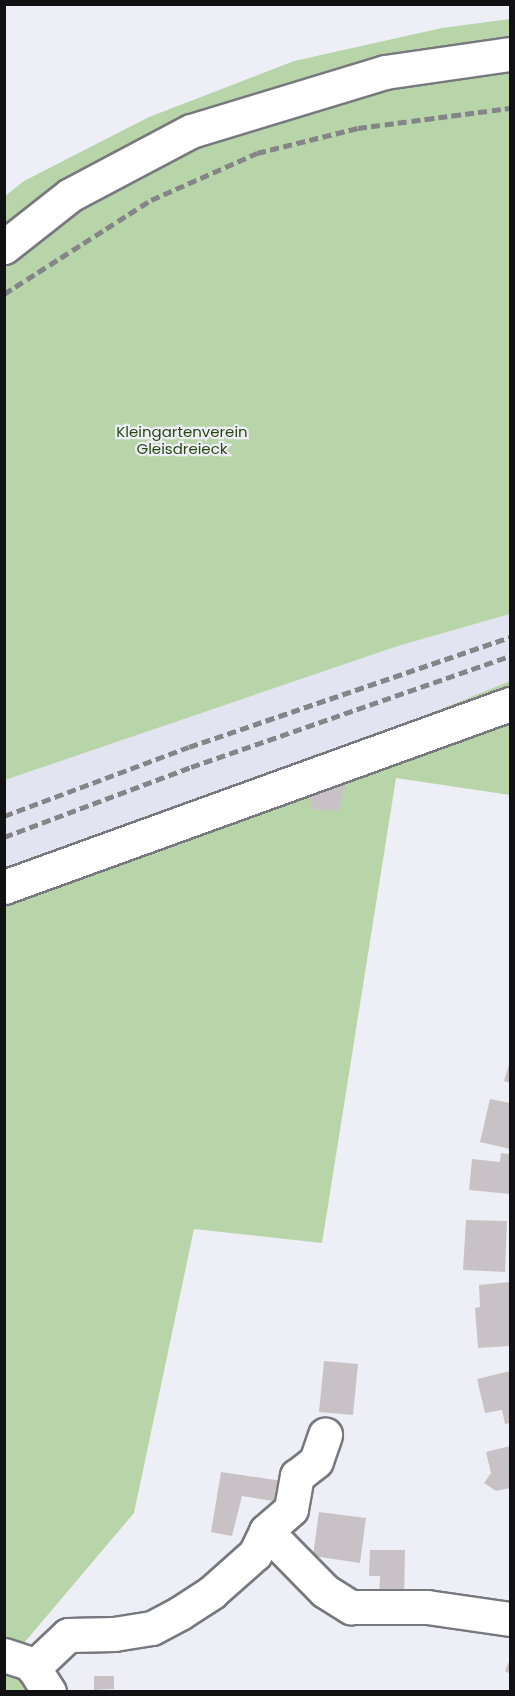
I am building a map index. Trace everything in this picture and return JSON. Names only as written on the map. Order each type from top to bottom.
[{"type":"street","points":[[4,247],[70,195],[191,131],[385,72],[510,54]]},
{"type":"street","points":[[4,887],[510,704]]},
{"type":"street","points":[[29,1671],[68,1635],[114,1634],[152,1628],[212,1592],[255,1554],[266,1532],[291,1509],[297,1476],[316,1461],[325,1435]]},
{"type":"street","points":[[266,1532],[325,1591],[351,1608],[427,1607],[510,1619]]},
{"type":"shaded area","points":[[510,614],[510,681],[258,784],[5,875],[5,780],[398,646]]},
{"type":"green space","name":"Kleingartenverein Gleisdreieck","points":[[510,19],[510,614],[398,646],[5,780],[5,196],[24,181],[149,117],[294,61],[442,28]]},
{"type":"green space","points":[[510,681],[510,795],[396,778],[322,1243],[194,1229],[134,1513],[24,1643],[43,1665],[47,1691],[5,1691],[4,875],[258,784]]},
{"type":"building","points":[[334,774],[345,784],[339,811],[311,809],[314,781]]},
{"type":"building","points":[[510,1061],[510,1083],[504,1081]]},
{"type":"building","points":[[490,1099],[510,1103],[510,1149],[480,1142]]},
{"type":"building","points":[[501,1153],[510,1154],[510,1194],[469,1190],[472,1159],[500,1162]]},
{"type":"building","points":[[466,1220],[507,1221],[505,1272],[463,1270]]},
{"type":"building","points":[[510,1282],[510,1346],[478,1348],[475,1308],[480,1307],[479,1285]]},
{"type":"building","points":[[324,1361],[358,1364],[353,1415],[319,1412]]},
{"type":"building","points":[[510,1371],[510,1423],[505,1424],[502,1410],[485,1413],[477,1379]]},
{"type":"building","points":[[510,1446],[510,1488],[496,1491],[484,1483],[491,1473],[486,1452]]},
{"type":"building","points":[[221,1472],[282,1481],[279,1502],[242,1496],[232,1536],[211,1532]]},
{"type":"building","points":[[319,1512],[366,1518],[360,1563],[313,1556]]},
{"type":"building","points":[[370,1550],[405,1550],[404,1600],[379,1599],[380,1576],[369,1576]]},
{"type":"building","points":[[510,1659],[510,1674],[505,1671]]},
{"type":"building","points":[[94,1676],[114,1676],[114,1689],[94,1690]]},
{"type":"railway","points":[[4,294],[151,200],[257,153],[358,128],[510,108]]},
{"type":"railway","points":[[4,816],[189,747],[510,637]]},
{"type":"railway","points":[[4,837],[191,767],[510,656]]}]
